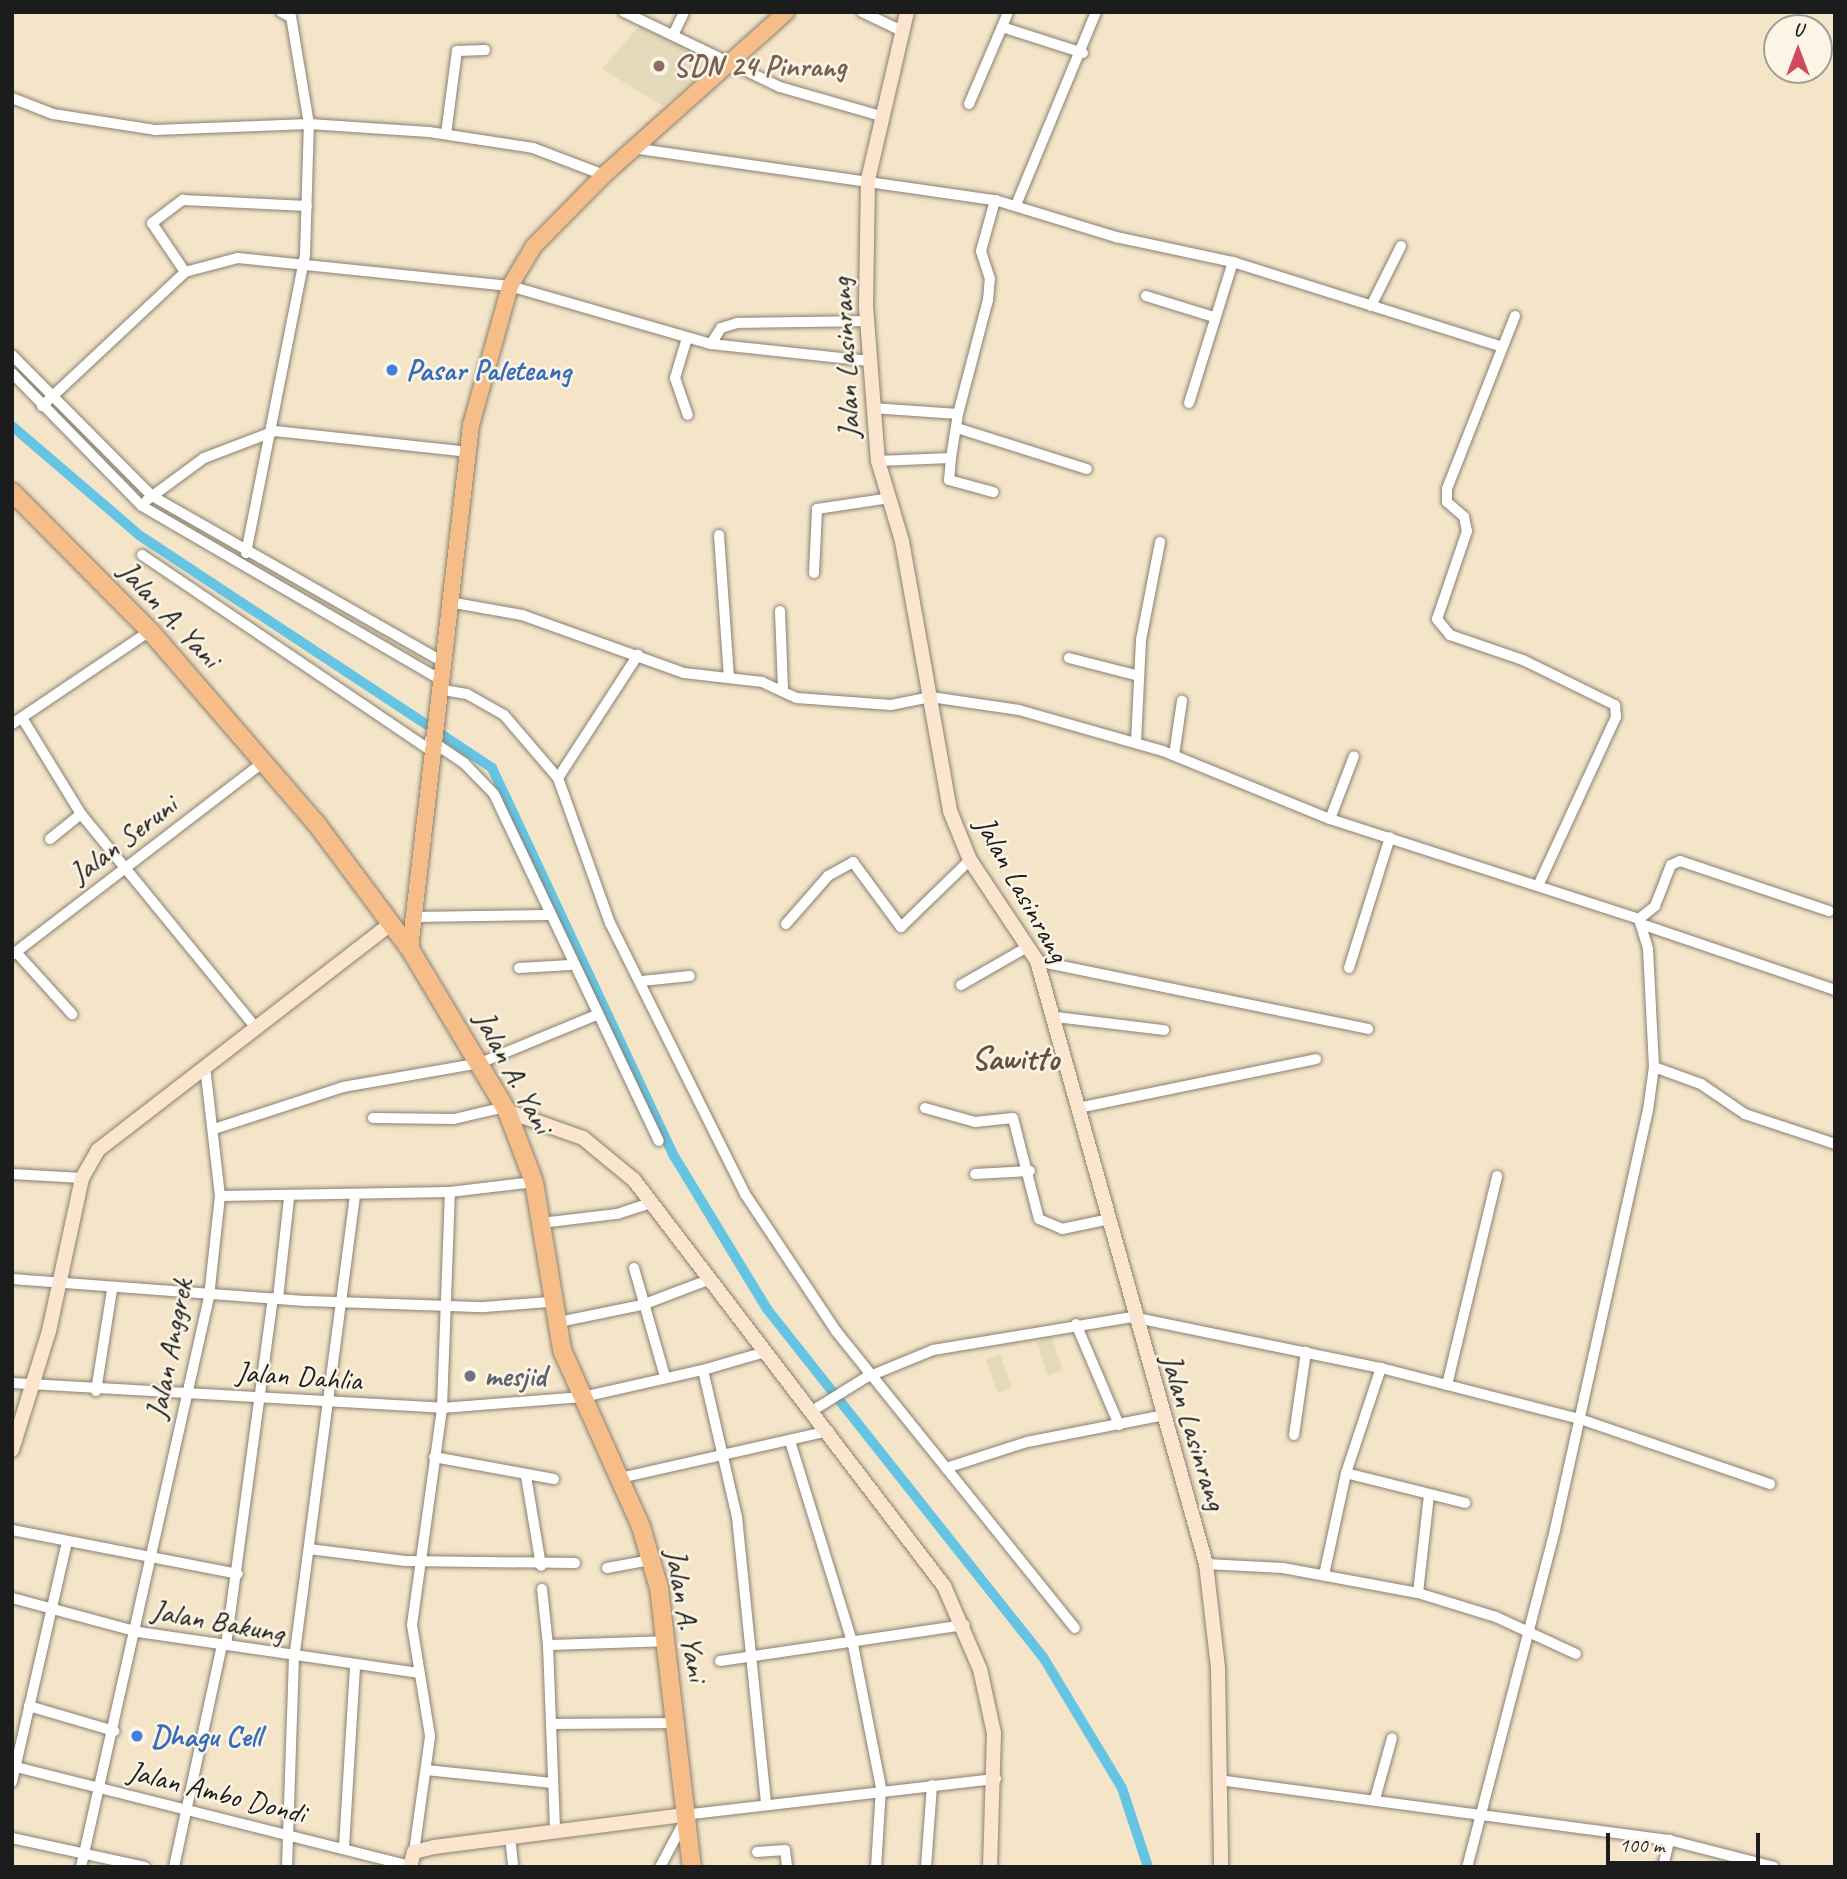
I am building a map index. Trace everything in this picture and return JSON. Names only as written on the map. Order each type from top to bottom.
[{"type":"highway","name":"Jalan A. Yani","points":[[12,492],[150,631],[265,761],[392,923],[506,1109],[534,1182],[554,1323],[620,1478],[651,1560],[666,1641],[676,1723],[683,1819],[692,1867]]},
{"type":"main road","points":[[410,949],[429,741],[470,472],[467,452],[486,357],[510,286],[534,246],[631,148],[786,12]]},
{"type":"street","points":[[624,12],[725,63],[789,91],[881,116]]},
{"type":"street","points":[[673,35],[684,12]]},
{"type":"street","points":[[862,12],[902,31]]},
{"type":"street","name":"Jalan Lasinrang","points":[[907,12],[868,179],[867,321],[878,461],[891,498],[931,697],[950,811],[970,860],[1037,961],[1056,1017],[1105,1220],[1159,1416],[1206,1564],[1216,1629],[1221,1867]]},
{"type":"street","points":[[969,104],[1008,12]]},
{"type":"street","points":[[1016,205],[1083,53],[1096,12]]},
{"type":"street","points":[[246,553],[275,431],[305,262],[309,124],[288,14]]},
{"type":"street","points":[[1002,27],[1083,53]]},
{"type":"street","points":[[446,134],[457,51],[485,50]]},
{"type":"street","points":[[12,98],[53,114],[155,130],[309,124],[446,134],[533,148],[604,175]]},
{"type":"street","points":[[631,148],[868,179],[995,200],[1116,237],[1233,262],[1502,347]]},
{"type":"street","points":[[185,272],[152,223],[183,200],[307,206]]},
{"type":"street","points":[[993,492],[948,480],[958,414],[988,300],[990,279],[981,251],[995,200]]},
{"type":"street","points":[[1371,306],[1401,246]]},
{"type":"street","points":[[42,406],[185,272],[238,258],[305,262],[510,286],[711,344],[869,361]]},
{"type":"street","points":[[1189,403],[1233,262]]},
{"type":"street","points":[[1146,296],[1214,317]]},
{"type":"street","points":[[1515,316],[1447,489],[1447,502],[1464,517],[1467,531],[1438,625],[1450,635],[1602,694],[1616,710],[1539,884]]},
{"type":"street","points":[[711,344],[721,328],[737,323],[867,321]]},
{"type":"street","points":[[687,338],[675,378],[688,415]]},
{"type":"street","points":[[12,355],[152,496],[246,553],[441,661]]},
{"type":"street","points":[[12,373],[142,506],[437,689],[467,694],[504,715],[558,778],[610,923],[642,981],[745,1194],[868,1377],[947,1468],[1075,1628]]},
{"type":"street","points":[[872,408],[958,414]]},
{"type":"street","points":[[957,428],[1087,469]]},
{"type":"street","points":[[142,506],[204,458],[275,431],[467,452]]},
{"type":"street","points":[[878,461],[951,458]]},
{"type":"street","points":[[814,573],[817,509],[891,498]]},
{"type":"street","points":[[719,535],[729,678]]},
{"type":"street","points":[[1136,742],[1139,676],[1160,542]]},
{"type":"street","points":[[142,555],[464,762],[494,794],[594,1016],[659,1142]]},
{"type":"street","points":[[449,602],[523,615],[691,675],[729,678],[783,688],[797,698],[891,705],[931,697],[1019,710],[1136,742],[1330,819],[1539,884],[1835,990]]},
{"type":"street","points":[[780,611],[783,688]]},
{"type":"street","points":[[12,724],[24,720],[150,631]]},
{"type":"street","points":[[558,778],[638,655]]},
{"type":"street","points":[[1069,658],[1139,676]]},
{"type":"street","points":[[1174,755],[1182,701]]},
{"type":"street","points":[[24,720],[81,814],[256,1028]]},
{"type":"street","points":[[1330,819],[1354,756]]},
{"type":"street","name":"Jalan Seruni","points":[[14,954],[265,761]]},
{"type":"street","points":[[50,839],[81,814]]},
{"type":"street","points":[[1349,968],[1390,836]]},
{"type":"street","points":[[786,924],[828,876],[853,863],[901,927],[970,860]]},
{"type":"street","points":[[1467,1867],[1580,1419],[1654,1067],[1642,922],[1655,906],[1671,864],[1680,861],[1829,911]]},
{"type":"street","points":[[413,917],[547,915]]},
{"type":"street","points":[[12,1450],[60,1280],[82,1178],[110,1139],[392,923]]},
{"type":"street","points":[[961,985],[1029,946]]},
{"type":"street","points":[[14,954],[72,1014]]},
{"type":"street","points":[[1037,961],[1368,1029]]},
{"type":"street","points":[[519,968],[570,965]]},
{"type":"street","points":[[642,981],[690,976]]},
{"type":"street","points":[[214,1129],[343,1087],[480,1063],[594,1016]]},
{"type":"street","points":[[1056,1017],[1164,1030]]},
{"type":"street","points":[[1078,1108],[1316,1059]]},
{"type":"street","name":"Jalan Anggrek","points":[[81,1867],[138,1632],[209,1297],[220,1196],[205,1067]]},
{"type":"street","points":[[1654,1067],[1701,1084],[1745,1114],[1835,1144]]},
{"type":"street","points":[[925,1108],[975,1122],[1013,1118],[1030,1171],[1039,1219],[1046,1226],[1105,1220]]},
{"type":"street","points":[[373,1118],[454,1119],[506,1109],[583,1138],[618,1164],[651,1203],[765,1352],[817,1409],[829,1431],[916,1545],[964,1625],[989,1702],[996,1779],[990,1867]]},
{"type":"street","points":[[975,1174],[1030,1171]]},
{"type":"street","points":[[12,1174],[82,1178]]},
{"type":"street","points":[[1447,1385],[1497,1175]]},
{"type":"street","points":[[220,1196],[289,1198],[450,1192],[534,1182]]},
{"type":"street","points":[[450,1192],[442,1408],[418,1561],[412,1625],[418,1673],[429,1723],[426,1770],[412,1861],[510,1836],[555,1828],[683,1819],[766,1802],[881,1788],[996,1779]]},
{"type":"street","points":[[287,1867],[294,1659],[355,1196]]},
{"type":"street","points":[[174,1867],[238,1574],[289,1198]]},
{"type":"street","points":[[541,1223],[617,1214],[651,1203]]},
{"type":"street","points":[[634,1268],[642,1305],[665,1377]]},
{"type":"street","points":[[12,1279],[60,1280],[111,1290],[209,1297],[446,1307],[549,1302]]},
{"type":"street","points":[[554,1323],[642,1305],[708,1280]]},
{"type":"street","points":[[96,1391],[111,1290]]},
{"type":"street","points":[[817,1409],[868,1377],[933,1350],[1076,1324],[1132,1317],[1381,1368],[1580,1419],[1770,1484]]},
{"type":"street","points":[[1076,1324],[1119,1424]]},
{"type":"street","name":"Jalan Dahlia","points":[[12,1383],[96,1391],[190,1393],[442,1408],[583,1396],[703,1370],[765,1352]]},
{"type":"street","points":[[1294,1435],[1306,1352]]},
{"type":"street","points":[[1324,1575],[1346,1473],[1381,1368]]},
{"type":"street","points":[[703,1370],[724,1452],[766,1802]]},
{"type":"street","points":[[947,1468],[1027,1442],[1159,1416]]},
{"type":"street","points":[[620,1478],[724,1452],[790,1441],[829,1431]]},
{"type":"street","points":[[790,1441],[853,1645],[881,1788],[876,1867]]},
{"type":"street","points":[[434,1457],[554,1479]]},
{"type":"street","points":[[1346,1473],[1465,1503]]},
{"type":"street","points":[[526,1476],[541,1566]]},
{"type":"street","points":[[1418,1593],[1429,1495]]},
{"type":"street","points":[[12,1530],[238,1574]]},
{"type":"street","points":[[12,1782],[67,1542]]},
{"type":"street","points":[[309,1549],[418,1561],[541,1566],[575,1563]]},
{"type":"street","points":[[607,1568],[651,1560]]},
{"type":"street","points":[[1206,1564],[1324,1575],[1418,1593],[1528,1632],[1576,1654]]},
{"type":"street","points":[[541,1589],[554,1724],[552,1783],[555,1828]]},
{"type":"street","name":"Jalan Bakung","points":[[12,1598],[138,1632],[355,1669],[418,1673]]},
{"type":"street","points":[[720,1661],[853,1645],[964,1625]]},
{"type":"street","points":[[548,1645],[666,1641]]},
{"type":"street","points":[[344,1847],[355,1669]]},
{"type":"street","points":[[29,1706],[114,1731]]},
{"type":"street","points":[[554,1724],[676,1723]]},
{"type":"street","points":[[1376,1798],[1392,1738]]},
{"type":"street","name":"Jalan Ambo Dondi","points":[[14,1767],[288,1836],[412,1861]]},
{"type":"street","points":[[426,1770],[552,1783]]},
{"type":"street","points":[[1219,1780],[1482,1811],[1669,1840],[1737,1862],[1774,1867]]},
{"type":"street","points":[[926,1867],[932,1785]]},
{"type":"street","points":[[660,1867],[683,1819]]},
{"type":"street","points":[[510,1836],[513,1867]]},
{"type":"street","points":[[12,1838],[145,1867]]},
{"type":"street","points":[[1663,1867],[1669,1840]]},
{"type":"street","points":[[757,1852],[785,1850],[787,1867]]},
{"type":"shaded area","name":"SDN 24 Pinrang","points":[[641,24],[717,63],[663,106],[602,69]]},
{"type":"shaded area","points":[[1052,1337],[1063,1370],[1048,1375],[1037,1342]]},
{"type":"shaded area","points":[[1000,1354],[1012,1388],[998,1393],[986,1359]]},
{"type":"waterway","points":[[12,426],[139,535],[492,768],[674,1156],[767,1309],[1043,1657],[1122,1788],[1148,1867]]},
{"type":"place","name":"SDN 24 Pinrang","points":[[659,66]]},
{"type":"place","name":"Pasar Paleteang","points":[[392,370]]},
{"type":"place","name":"mesjid","points":[[470,1376]]},
{"type":"place","name":"Dhagu Cell","points":[[137,1736]]},
{"type":"district","name":"Sawitto","points":[[1015,1059]]}]
